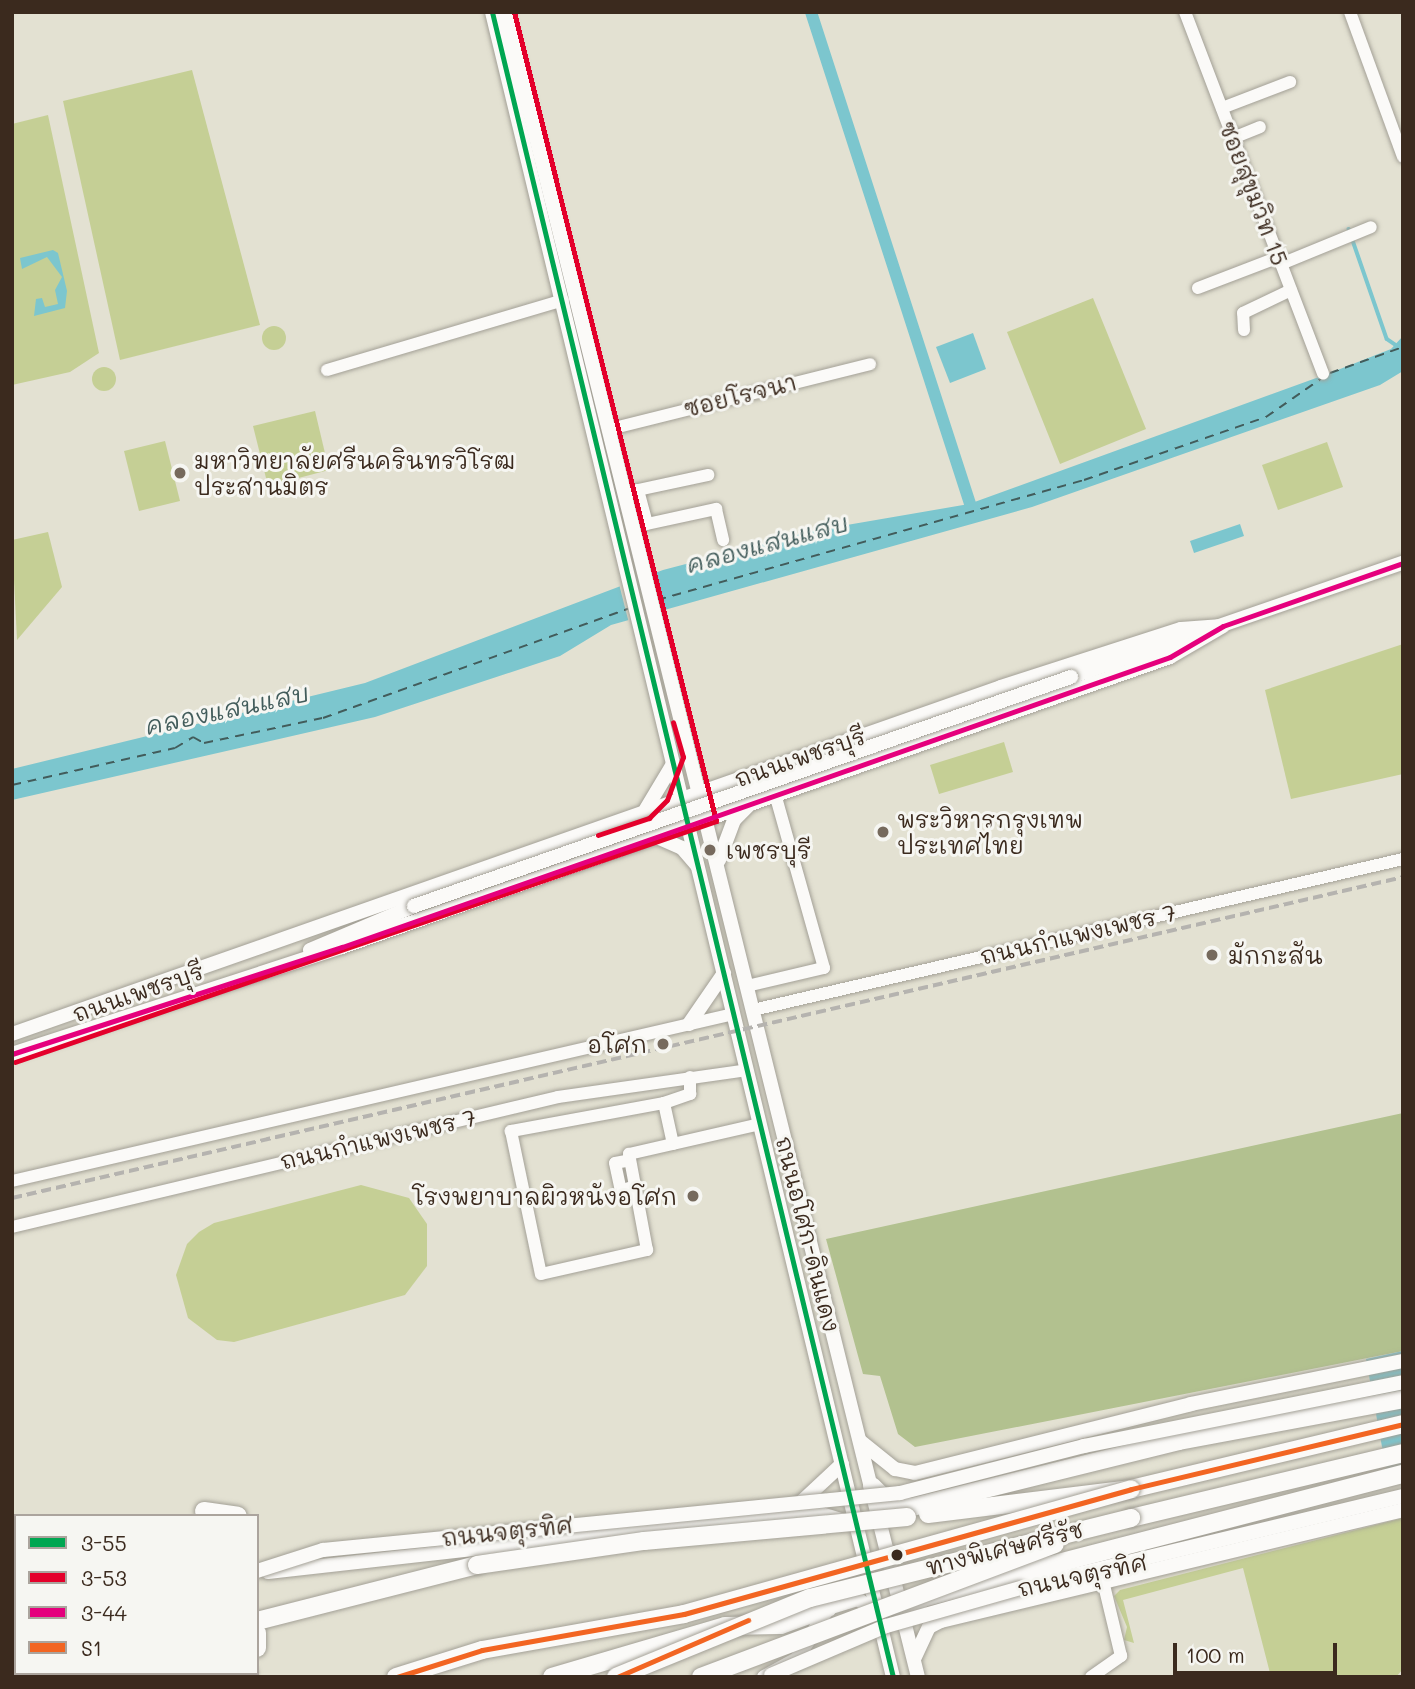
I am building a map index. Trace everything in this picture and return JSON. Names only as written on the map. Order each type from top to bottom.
[{"type":"highway","points":[[872,1486],[890,1504],[912,1507],[1179,1441],[1403,1399]]},
{"type":"highway","name":"ทางพิเศษศรีรัช","points":[[396,1677],[482,1650],[684,1614],[1131,1489],[1403,1424]]},
{"type":"highway","name":"ทางพิเศษศรีรัช","points":[[616,1677],[810,1598],[1403,1453]]},
{"type":"highway","points":[[903,1616],[923,1598],[1403,1474]]},
{"type":"highway","points":[[259,1624],[477,1565],[1131,1489]]},
{"type":"highway","points":[[204,1511],[224,1514]]},
{"type":"highway","points":[[701,1677],[1131,1518]]},
{"type":"highway","points":[[551,1677],[725,1626],[781,1625],[828,1608]]},
{"type":"main road","name":"ถนนอโศก-ดินแดง","points":[[492,12],[690,823],[733,1014],[893,1677]]},
{"type":"main road","name":"ถนนอโศก-ดินแดง","points":[[505,12],[610,429],[632,492],[632,510],[918,1677]]},
{"type":"main road","name":"ถนนเพชรบุรี","points":[[271,970],[335,937],[414,906],[1403,563]]},
{"type":"main road","name":"ถนนเพชรบุรี","points":[[12,1034],[263,950],[358,910],[682,797],[1149,638],[1223,626]]},
{"type":"main road","name":"ถนนเพชรบุรี","points":[[12,1054],[271,970],[1170,657],[1223,626]]},
{"type":"main road","points":[[815,753],[806,766],[821,779]]},
{"type":"main road","points":[[645,810],[670,779],[674,757]]},
{"type":"main road","points":[[693,757],[716,778],[746,777]]},
{"type":"main road","points":[[718,862],[734,820],[753,802]]},
{"type":"main road","points":[[655,836],[682,848],[703,883]]},
{"type":"main road","points":[[565,838],[581,850],[575,864]]},
{"type":"main road","name":"ถนนเพชรบุรี","points":[[263,950],[335,937]]},
{"type":"main road","points":[[689,1024],[724,973]]},
{"type":"main road","points":[[860,1441],[895,1469],[915,1473],[1403,1361]]},
{"type":"main road","name":"ถนนจตุรทิศ","points":[[259,1571],[323,1550],[900,1493],[1084,1446],[1403,1382]]},
{"type":"main road","points":[[786,1514],[842,1464]]},
{"type":"main road","name":"ถนนจตุรทิศ","points":[[766,1677],[904,1620],[1403,1496]]},
{"type":"main road","points":[[914,1660],[929,1628],[941,1620],[1104,1585],[1403,1510]]},
{"type":"main road","name":"ถนนจตุรทิศ","points":[[259,1572],[412,1551],[786,1514],[818,1513],[857,1524]]},
{"type":"main road","points":[[828,1608],[858,1599],[878,1615]]},
{"type":"main road","name":"ถนนจตุรทิศ","points":[[766,1677],[797,1659],[828,1608]]},
{"type":"street","name":"ซอยสุขุมวิท 15","points":[[1185,12],[1323,373]]},
{"type":"street","points":[[1350,12],[1403,157]]},
{"type":"street","points":[[1222,108],[1290,82]]},
{"type":"street","points":[[1233,138],[1260,127]]},
{"type":"street","points":[[1198,288],[1371,227]]},
{"type":"street","points":[[1244,330],[1243,313],[1291,290]]},
{"type":"street","points":[[327,370],[563,300]]},
{"type":"street","name":"ซอยโรจนา","points":[[610,429],[870,363]]},
{"type":"street","points":[[708,475],[632,492],[647,524],[716,509],[723,540]]},
{"type":"street","points":[[747,986],[824,968],[775,794]]},
{"type":"street","name":"ถนนกำแพงเพชร 7","points":[[753,1010],[1403,859]]},
{"type":"street","name":"ถนนกำแพงเพชร 7","points":[[12,1181],[733,1014]]},
{"type":"street","name":"ถนนกำแพงเพชร 7","points":[[12,1227],[416,1128],[690,1077],[747,1070]]},
{"type":"street","points":[[690,1077],[690,1094],[664,1103],[511,1131],[541,1274],[647,1250],[626,1161],[629,1154],[760,1124]]},
{"type":"street","points":[[664,1103],[673,1144]]},
{"type":"street","points":[[1091,1677],[1121,1657],[1104,1585]]},
{"type":"green space","points":[[192,70],[260,325],[120,360],[63,101]]},
{"type":"green space","points":[[48,115],[99,353],[70,372],[12,385],[12,124]]},
{"type":"green space","points":[[1093,298],[1146,429],[1060,464],[1007,332]]},
{"type":"green space","points":[[274,326],[285,333],[286,338],[279,349],[274,350],[263,343],[262,338],[269,327]]},
{"type":"green space","points":[[104,367],[115,374],[116,379],[109,390],[104,391],[93,384],[92,379],[99,368]]},
{"type":"green space","points":[[315,411],[329,470],[268,486],[253,426]]},
{"type":"green space","points":[[165,441],[180,501],[139,511],[124,451]]},
{"type":"green space","points":[[1327,442],[1343,487],[1278,510],[1262,465]]},
{"type":"green space","points":[[48,532],[62,587],[17,640],[12,540]]},
{"type":"green space","points":[[1403,644],[1403,774],[1291,799],[1265,690]]},
{"type":"green space","points":[[1004,742],[1013,772],[939,794],[930,765]]},
{"type":"green space","points":[[1403,1113],[1403,1351],[915,1447],[898,1434],[880,1376],[863,1374],[826,1239]]},
{"type":"green space","points":[[361,1185],[409,1198],[427,1224],[427,1266],[405,1295],[234,1342],[217,1340],[188,1318],[176,1275],[187,1244],[199,1232],[214,1223]]},
{"type":"green space","points":[[1403,1518],[1403,1669],[1396,1677],[1271,1677],[1243,1568],[1123,1600],[1134,1643],[1124,1640],[1127,1627],[1114,1596],[1120,1590]]},
{"type":"water","points":[[53,250],[58,253],[67,291],[65,308],[34,316],[36,299],[42,298],[45,307],[58,304],[55,290],[62,277],[47,257],[22,269],[20,258]]},
{"type":"water","points":[[973,333],[986,369],[950,383],[936,347]]},
{"type":"water","name":"คลองแสนแสบ","points":[[1403,336],[1403,371],[1380,385],[1032,507],[611,625],[560,656],[375,717],[12,800],[12,769],[365,683],[663,570],[812,531],[969,504],[1330,373],[1391,349]]},
{"type":"water","points":[[1240,524],[1244,536],[1194,553],[1190,541]]},
{"type":"water","points":[[1403,1351],[1403,1482],[1389,1485],[1366,1359]]},
{"type":"pier","points":[[655,569],[666,613],[629,623],[618,580]]},
{"type":"waterway","points":[[811,12],[972,510]]},
{"type":"waterway","points":[[1349,229],[1387,339],[1396,345]]},
{"type":"ferry route","points":[[1330,373],[1403,347]]},
{"type":"ferry route","points":[[657,600],[1084,480],[1266,417],[1322,378]]},
{"type":"ferry route","points":[[12,785],[175,748],[193,737],[204,743],[323,718],[628,609]]},
{"type":"railway","points":[[12,1198],[1403,877]]},
{"type":"transit line","name":"3-55","points":[[492,12],[893,1677]]},
{"type":"transit line","name":"3-53","points":[[15,1062],[716,821],[514,12]]},
{"type":"transit line","name":"3-44","points":[[12,1054],[342,947],[1170,657],[1223,626],[1403,563]]},
{"type":"transit line","name":"3-53","points":[[598,835],[649,818],[667,800],[683,757],[673,722]]},
{"type":"transit line","name":"S1","points":[[397,1677],[482,1650],[684,1614],[1131,1489],[1403,1424]]},
{"type":"transit line","name":"S1","points":[[617,1677],[748,1620]]},
{"type":"place","name":"มหาวิทยาลัยศรีนครินทรวิโรฒ ประสานมิตร","points":[[180,473]]},
{"type":"place","name":"พระวิหารกรุงเทพ ประเทศไทย","points":[[883,832]]},
{"type":"place","name":"เพชรบุรี","points":[[710,850]]},
{"type":"place","name":"มักกะสัน","points":[[1212,955]]},
{"type":"place","name":"อโศก","points":[[663,1044]]},
{"type":"place","name":"โรงพยาบาลผิวหนังอโศก","points":[[693,1196]]}]
